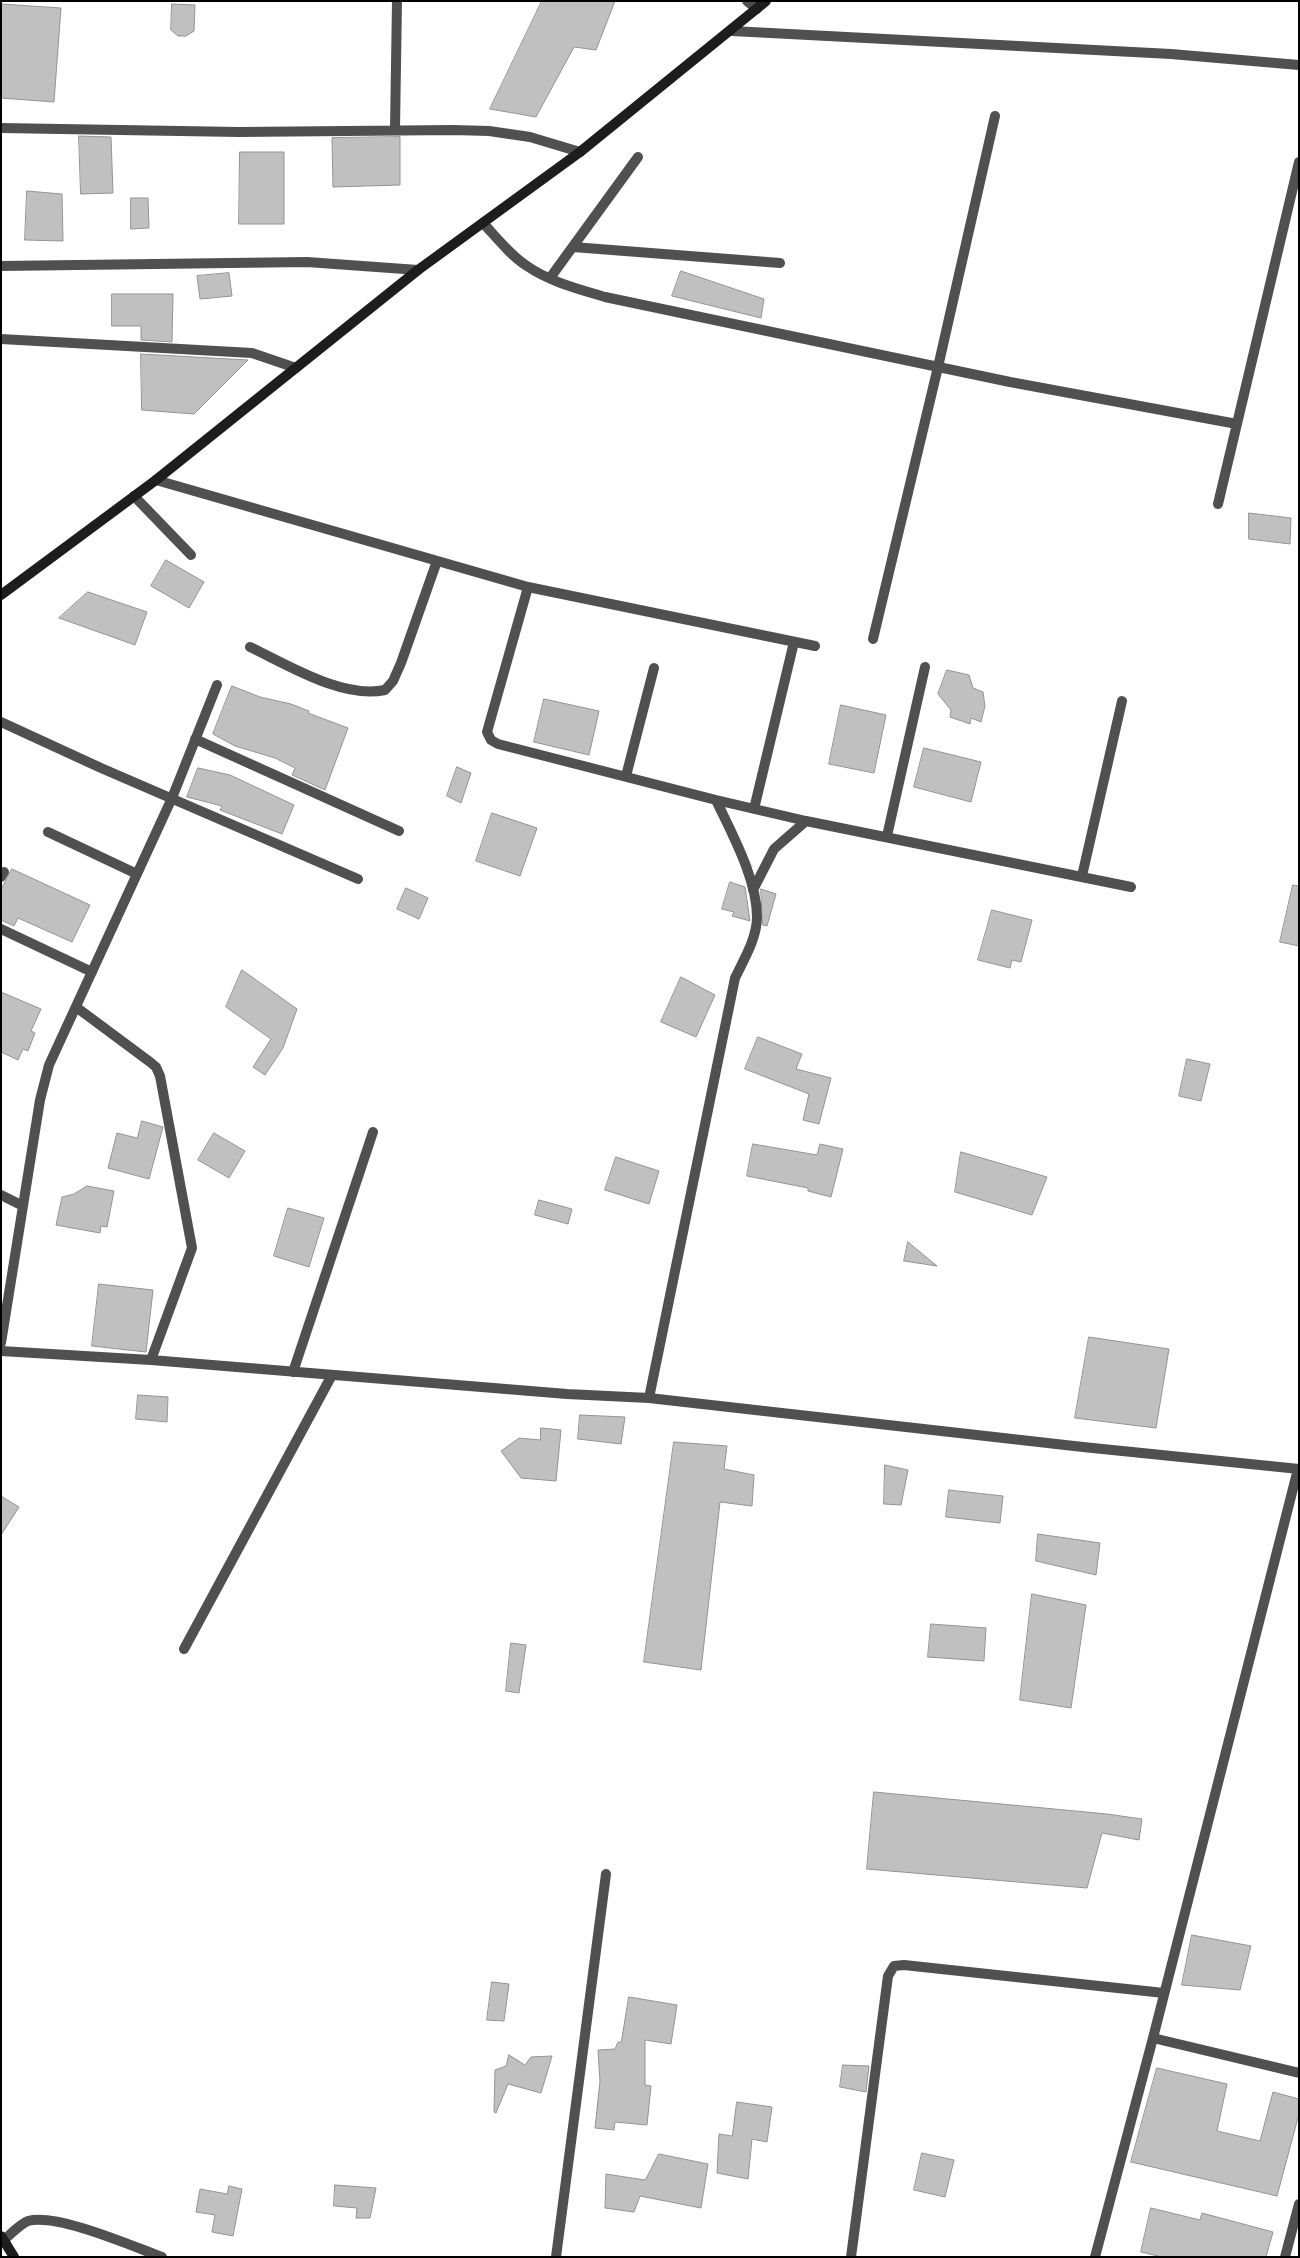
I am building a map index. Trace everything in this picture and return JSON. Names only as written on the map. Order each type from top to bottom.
[{"type":"main road","points":[[1,595],[156,480],[418,270],[580,152],[732,31],[766,1]]},
{"type":"main road","points":[[2,2238],[14,2257]]},
{"type":"street","points":[[395,130],[397,1]]},
{"type":"street","points":[[747,1],[757,9]]},
{"type":"street","points":[[732,31],[1171,54],[1299,64]]},
{"type":"street","points":[[873,639],[938,367],[995,116]]},
{"type":"street","points":[[1,128],[239,132],[488,131],[530,137],[580,152]]},
{"type":"street","points":[[550,278],[638,157]]},
{"type":"street","points":[[1218,504],[1299,162]]},
{"type":"street","points":[[483,223],[512,255],[527,266],[550,278],[605,297],[938,367],[1237,424]]},
{"type":"street","points":[[573,247],[780,263]]},
{"type":"street","points":[[1,266],[307,262],[418,270]]},
{"type":"street","points":[[1,339],[252,353],[296,368]]},
{"type":"street","points":[[156,480],[528,587],[815,646]]},
{"type":"street","points":[[134,496],[191,555]]},
{"type":"street","points":[[250,647],[342,688],[360,691],[385,690],[393,681],[401,663],[437,561]]},
{"type":"street","points":[[528,587],[487,732],[492,740],[498,744],[806,821],[1131,886]]},
{"type":"street","points":[[754,809],[794,642]]},
{"type":"street","points":[[887,836],[925,667]]},
{"type":"street","points":[[626,776],[654,668]]},
{"type":"street","points":[[1,1343],[44,1083],[49,1065],[172,798],[216,685]]},
{"type":"street","points":[[1082,876],[1122,701]]},
{"type":"street","points":[[1,722],[358,879]]},
{"type":"street","points":[[195,739],[399,831]]},
{"type":"street","points":[[649,1398],[735,978],[751,946],[757,918],[753,890],[735,841],[716,800]]},
{"type":"street","points":[[753,890],[774,849],[806,821]]},
{"type":"street","points":[[48,832],[137,874]]},
{"type":"street","points":[[1,929],[92,972]]},
{"type":"street","points":[[76,1007],[150,1062],[156,1067],[160,1076],[192,1248],[151,1360]]},
{"type":"street","points":[[293,1372],[373,1132]]},
{"type":"street","points":[[1,1195],[23,1206]]},
{"type":"street","points":[[1,1351],[151,1360],[567,1394],[649,1398],[1082,1447],[1298,1469],[1153,2038],[1095,2257]]},
{"type":"street","points":[[184,1649],[332,1375]]},
{"type":"street","points":[[556,2257],[606,1874]]},
{"type":"street","points":[[851,2257],[888,1976],[894,1966],[904,1965],[1164,1993]]},
{"type":"street","points":[[1153,2038],[1299,2073]]},
{"type":"street","points":[[1285,2257],[1299,2204]]},
{"type":"street","points":[[2,2238],[27,2222],[40,2220],[70,2224],[162,2257]]},
{"type":"building","points":[[542,1],[615,1],[596,50],[574,47],[536,117],[490,109]]},
{"type":"building","points":[[1,4],[61,8],[54,102],[1,98]]},
{"type":"building","points":[[172,4],[195,5],[194,31],[186,36],[178,36],[171,30]]},
{"type":"building","points":[[79,136],[111,137],[113,193],[81,194]]},
{"type":"building","points":[[400,137],[400,185],[333,187],[332,138]]},
{"type":"building","points":[[240,152],[284,152],[284,224],[239,224]]},
{"type":"building","points":[[27,191],[62,194],[63,241],[25,240]]},
{"type":"building","points":[[131,198],[148,198],[149,228],[131,229]]},
{"type":"building","points":[[681,271],[764,299],[761,318],[672,296]]},
{"type":"building","points":[[229,273],[232,296],[200,299],[197,276]]},
{"type":"building","points":[[112,294],[173,294],[172,342],[141,340],[141,326],[112,326]]},
{"type":"building","points":[[141,354],[248,360],[194,414],[142,410]]},
{"type":"building","points":[[1249,513],[1291,518],[1290,544],[1249,539]]},
{"type":"building","points":[[166,560],[204,582],[189,608],[151,586]]},
{"type":"building","points":[[88,592],[147,612],[135,645],[59,618]]},
{"type":"building","points":[[947,670],[969,675],[973,688],[983,692],[985,706],[981,722],[971,718],[970,724],[950,717],[951,710],[938,694]]},
{"type":"building","points":[[232,686],[260,697],[291,704],[309,711],[308,713],[348,728],[325,790],[292,775],[295,768],[275,758],[235,746],[213,734]]},
{"type":"building","points":[[544,699],[599,711],[589,755],[534,742]]},
{"type":"building","points":[[841,705],[886,715],[874,773],[829,764]]},
{"type":"building","points":[[924,748],[981,762],[971,802],[914,787]]},
{"type":"building","points":[[457,767],[471,773],[461,803],[447,796]]},
{"type":"building","points":[[198,768],[230,775],[294,805],[282,834],[220,810],[222,806],[187,797]]},
{"type":"building","points":[[492,813],[537,828],[520,876],[476,861]]},
{"type":"building","points":[[12,869],[90,905],[72,942],[18,918],[14,926],[1,920],[1,890]]},
{"type":"building","points":[[730,882],[745,887],[750,921],[732,916],[734,912],[722,909]]},
{"type":"building","points":[[1293,885],[1299,886],[1299,946],[1280,942]]},
{"type":"building","points":[[406,888],[428,898],[419,919],[397,909]]},
{"type":"building","points":[[761,889],[776,894],[767,926],[763,925]]},
{"type":"building","points":[[992,910],[1032,920],[1021,962],[1012,960],[1010,968],[978,960]]},
{"type":"building","points":[[242,970],[297,1009],[283,1048],[265,1075],[253,1067],[271,1039],[226,1007]]},
{"type":"building","points":[[681,977],[715,995],[696,1037],[661,1022]]},
{"type":"building","points":[[1,992],[41,1009],[31,1031],[35,1033],[28,1051],[23,1049],[18,1060],[1,1052]]},
{"type":"building","points":[[758,1037],[802,1054],[796,1069],[831,1078],[819,1124],[803,1120],[809,1094],[745,1069]]},
{"type":"building","points":[[1187,1059],[1210,1064],[1201,1101],[1179,1096]]},
{"type":"building","points":[[142,1121],[163,1127],[149,1179],[108,1168],[117,1133],[137,1138]]},
{"type":"building","points":[[214,1133],[245,1151],[229,1178],[198,1160]]},
{"type":"building","points":[[753,1144],[817,1155],[820,1144],[843,1149],[831,1197],[808,1191],[808,1188],[747,1176]]},
{"type":"building","points":[[961,1152],[1047,1177],[1032,1215],[955,1192]]},
{"type":"building","points":[[616,1157],[659,1171],[649,1204],[605,1190]]},
{"type":"building","points":[[87,1186],[114,1191],[107,1227],[101,1226],[100,1233],[56,1225],[62,1197],[74,1194]]},
{"type":"building","points":[[539,1200],[572,1209],[568,1224],[535,1215]]},
{"type":"building","points":[[288,1208],[324,1218],[309,1267],[274,1256]]},
{"type":"building","points":[[908,1242],[937,1266],[904,1261]]},
{"type":"building","points":[[99,1284],[153,1290],[146,1352],[92,1346]]},
{"type":"building","points":[[1089,1337],[1169,1349],[1156,1428],[1075,1418]]},
{"type":"building","points":[[138,1395],[168,1397],[167,1422],[136,1419]]},
{"type":"building","points":[[580,1415],[625,1417],[621,1444],[578,1439]]},
{"type":"building","points":[[541,1428],[561,1430],[556,1481],[521,1478],[501,1451],[519,1438],[540,1440]]},
{"type":"building","points":[[674,1442],[727,1446],[724,1469],[754,1475],[752,1506],[720,1502],[701,1670],[644,1662]]},
{"type":"building","points":[[885,1465],[908,1470],[901,1505],[884,1504]]},
{"type":"building","points":[[949,1490],[1003,1496],[1000,1523],[946,1517]]},
{"type":"building","points":[[1,1496],[19,1507],[1,1535]]},
{"type":"building","points":[[1038,1534],[1100,1543],[1096,1575],[1036,1561]]},
{"type":"building","points":[[1032,1594],[1086,1605],[1071,1708],[1020,1700]]},
{"type":"building","points":[[931,1624],[986,1628],[984,1661],[928,1657]]},
{"type":"building","points":[[511,1643],[526,1645],[519,1693],[506,1691]]},
{"type":"building","points":[[874,1792],[1142,1819],[1139,1840],[1102,1833],[1087,1888],[867,1869]]},
{"type":"building","points":[[1192,1935],[1251,1946],[1240,1990],[1182,1985]]},
{"type":"building","points":[[492,1982],[509,1984],[504,2021],[487,2020]]},
{"type":"building","points":[[629,1997],[677,2005],[671,2044],[645,2040],[645,2085],[651,2086],[647,2125],[615,2122],[614,2130],[595,2128],[600,2081],[598,2050],[615,2049],[618,2042],[621,2042]]},
{"type":"building","points":[[509,2055],[525,2065],[531,2057],[552,2056],[541,2093],[508,2084],[496,2113],[494,2112],[495,2070],[506,2066]]},
{"type":"building","points":[[843,2065],[869,2066],[866,2092],[840,2087]]},
{"type":"building","points":[[1157,2068],[1227,2084],[1217,2131],[1260,2141],[1273,2092],[1299,2099],[1299,2114],[1277,2196],[1131,2162]]},
{"type":"building","points":[[737,2102],[772,2107],[767,2142],[752,2139],[748,2179],[717,2173],[719,2134],[732,2136]]},
{"type":"building","points":[[922,2153],[954,2160],[945,2197],[914,2190]]},
{"type":"building","points":[[659,2154],[708,2164],[701,2208],[640,2196],[634,2212],[605,2208],[606,2174],[645,2180]]},
{"type":"building","points":[[335,2185],[376,2188],[370,2218],[356,2218],[357,2208],[334,2206]]},
{"type":"building","points":[[229,2186],[242,2189],[233,2236],[212,2232],[215,2215],[196,2212],[200,2189],[227,2194]]},
{"type":"building","points":[[1151,2208],[1200,2220],[1202,2213],[1273,2232],[1266,2257],[1162,2257],[1141,2252]]}]
